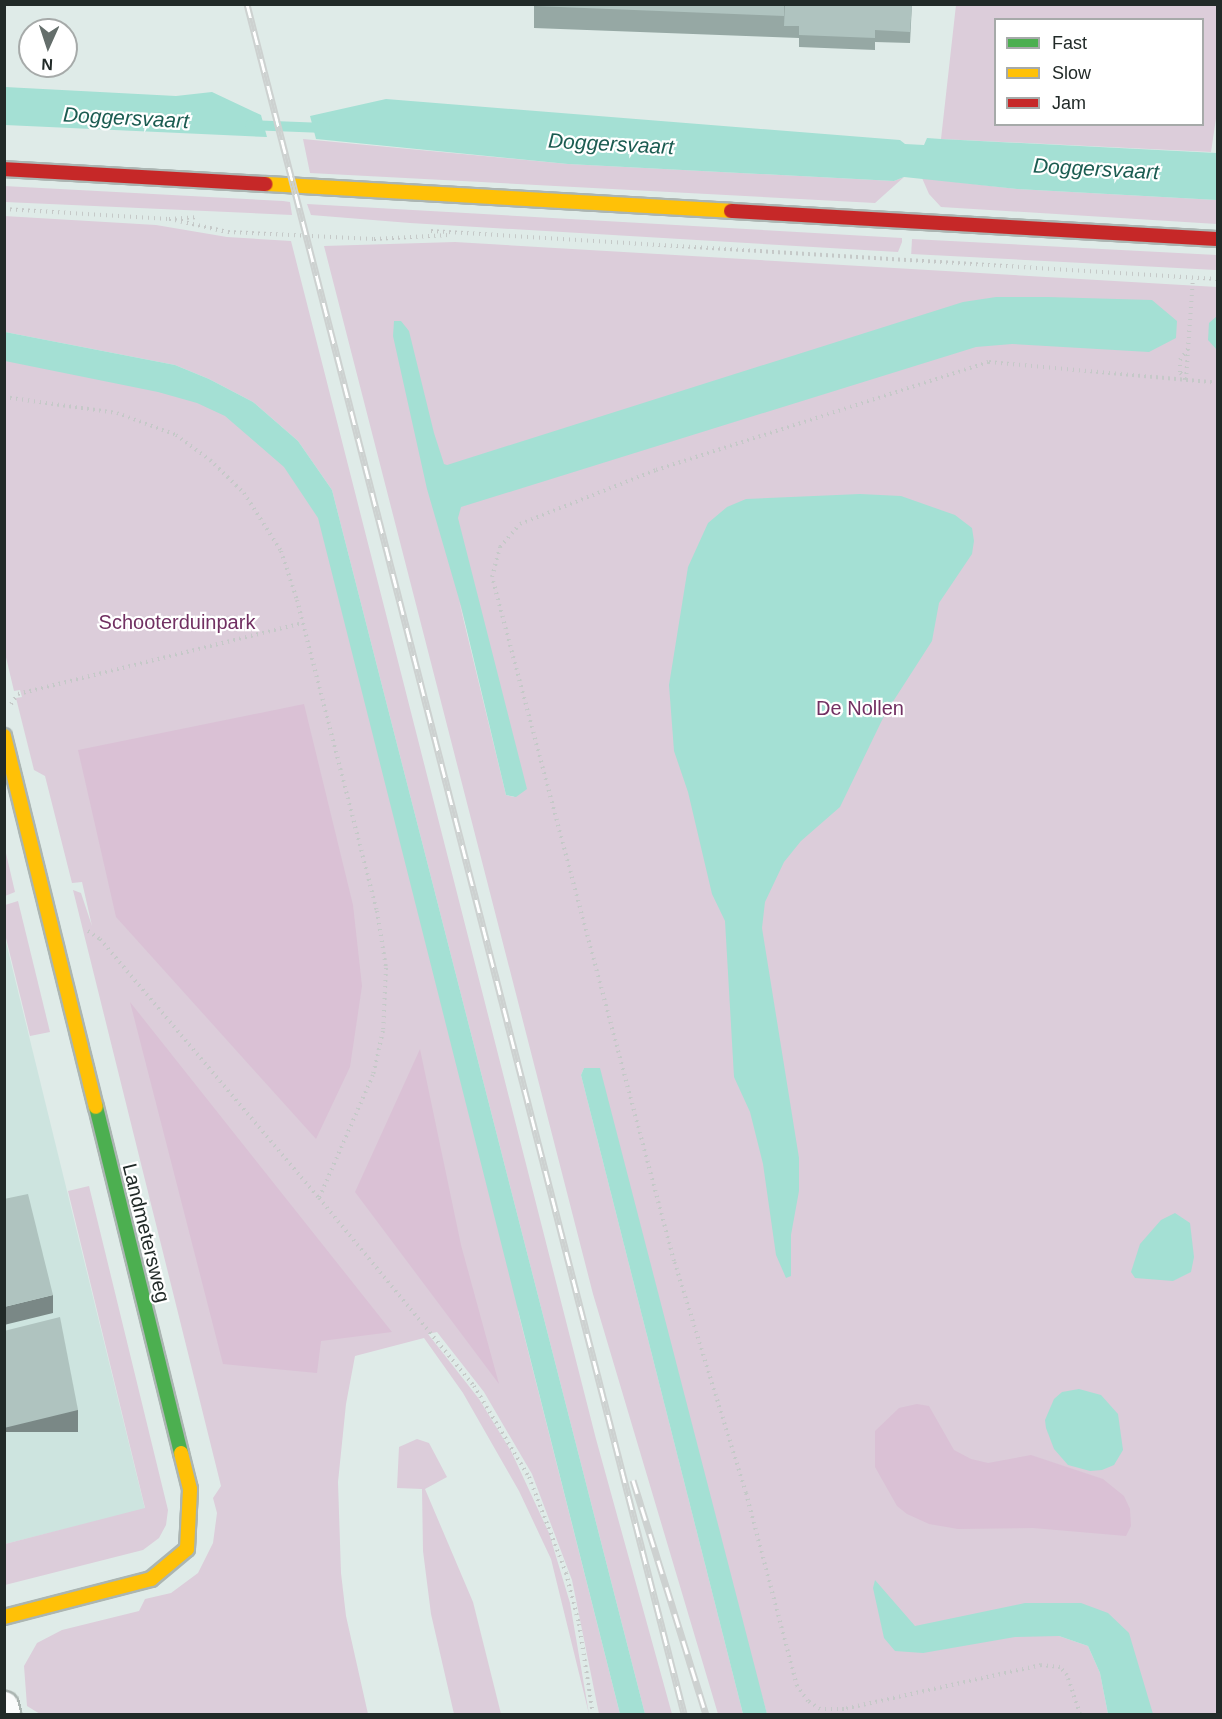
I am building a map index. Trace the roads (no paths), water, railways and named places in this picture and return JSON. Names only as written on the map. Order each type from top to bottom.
[{"type":"street","points":[[4,169],[1218,238]]},
{"type":"street","name":"Landmetersweg","points":[[4,736],[42,900],[190,1489],[187,1549],[151,1579],[4,1617]]},
{"type":"street","points":[[4,1706],[6,1714]]},
{"type":"water","points":[[5,87],[176,96],[212,92],[261,115],[267,137],[5,125]]},
{"type":"water","points":[[386,99],[900,140],[905,144],[924,145],[927,138],[1217,153],[1217,200],[1017,189],[904,177],[894,181],[568,164],[316,139],[310,116]]},
{"type":"water","points":[[996,297],[1152,300],[1177,321],[1176,338],[1149,352],[1012,344],[976,347],[461,507],[458,518],[527,789],[516,797],[506,795],[461,606],[427,489],[393,336],[394,321],[401,321],[409,331],[434,433],[444,464],[447,465],[963,302]]},
{"type":"water","points":[[1217,316],[1217,350],[1208,340],[1209,323]]},
{"type":"water","points":[[5,332],[175,365],[209,379],[253,402],[298,441],[332,490],[645,1714],[620,1714],[318,518],[284,467],[225,416],[197,403],[158,392],[5,361]]},
{"type":"water","points":[[860,494],[901,496],[955,515],[972,528],[974,541],[972,554],[939,603],[932,641],[885,714],[840,807],[801,841],[784,862],[765,902],[762,928],[799,1158],[799,1191],[791,1235],[791,1276],[786,1278],[776,1255],[763,1164],[750,1112],[734,1077],[725,921],[712,894],[688,792],[674,751],[669,685],[688,567],[708,523],[727,507],[746,499]]},
{"type":"water","points":[[584,1068],[600,1068],[767,1714],[743,1714],[581,1075]]},
{"type":"water","points":[[1175,1213],[1190,1223],[1194,1257],[1191,1272],[1173,1281],[1135,1278],[1131,1272],[1140,1244],[1161,1220]]},
{"type":"water","points":[[1079,1389],[1101,1395],[1118,1414],[1123,1450],[1114,1465],[1102,1470],[1090,1471],[1068,1465],[1054,1449],[1046,1428],[1045,1420],[1054,1399],[1062,1392]]},
{"type":"water","points":[[875,1580],[915,1626],[1025,1603],[1081,1603],[1108,1613],[1129,1633],[1153,1714],[1108,1714],[1100,1673],[1088,1646],[1059,1636],[1015,1637],[923,1653],[895,1651],[884,1638],[873,1588]]},
{"type":"waterway","name":"Doggersvaart","points":[[250,125],[325,128]]},
{"type":"railway","points":[[247,4],[684,1714]]},
{"type":"railway","points":[[633,1480],[706,1714]]},
{"type":"park label","name":"Schooterduinpark","points":[[177,622]]},
{"type":"park label","name":"De Nollen","points":[[860,708]]}]
